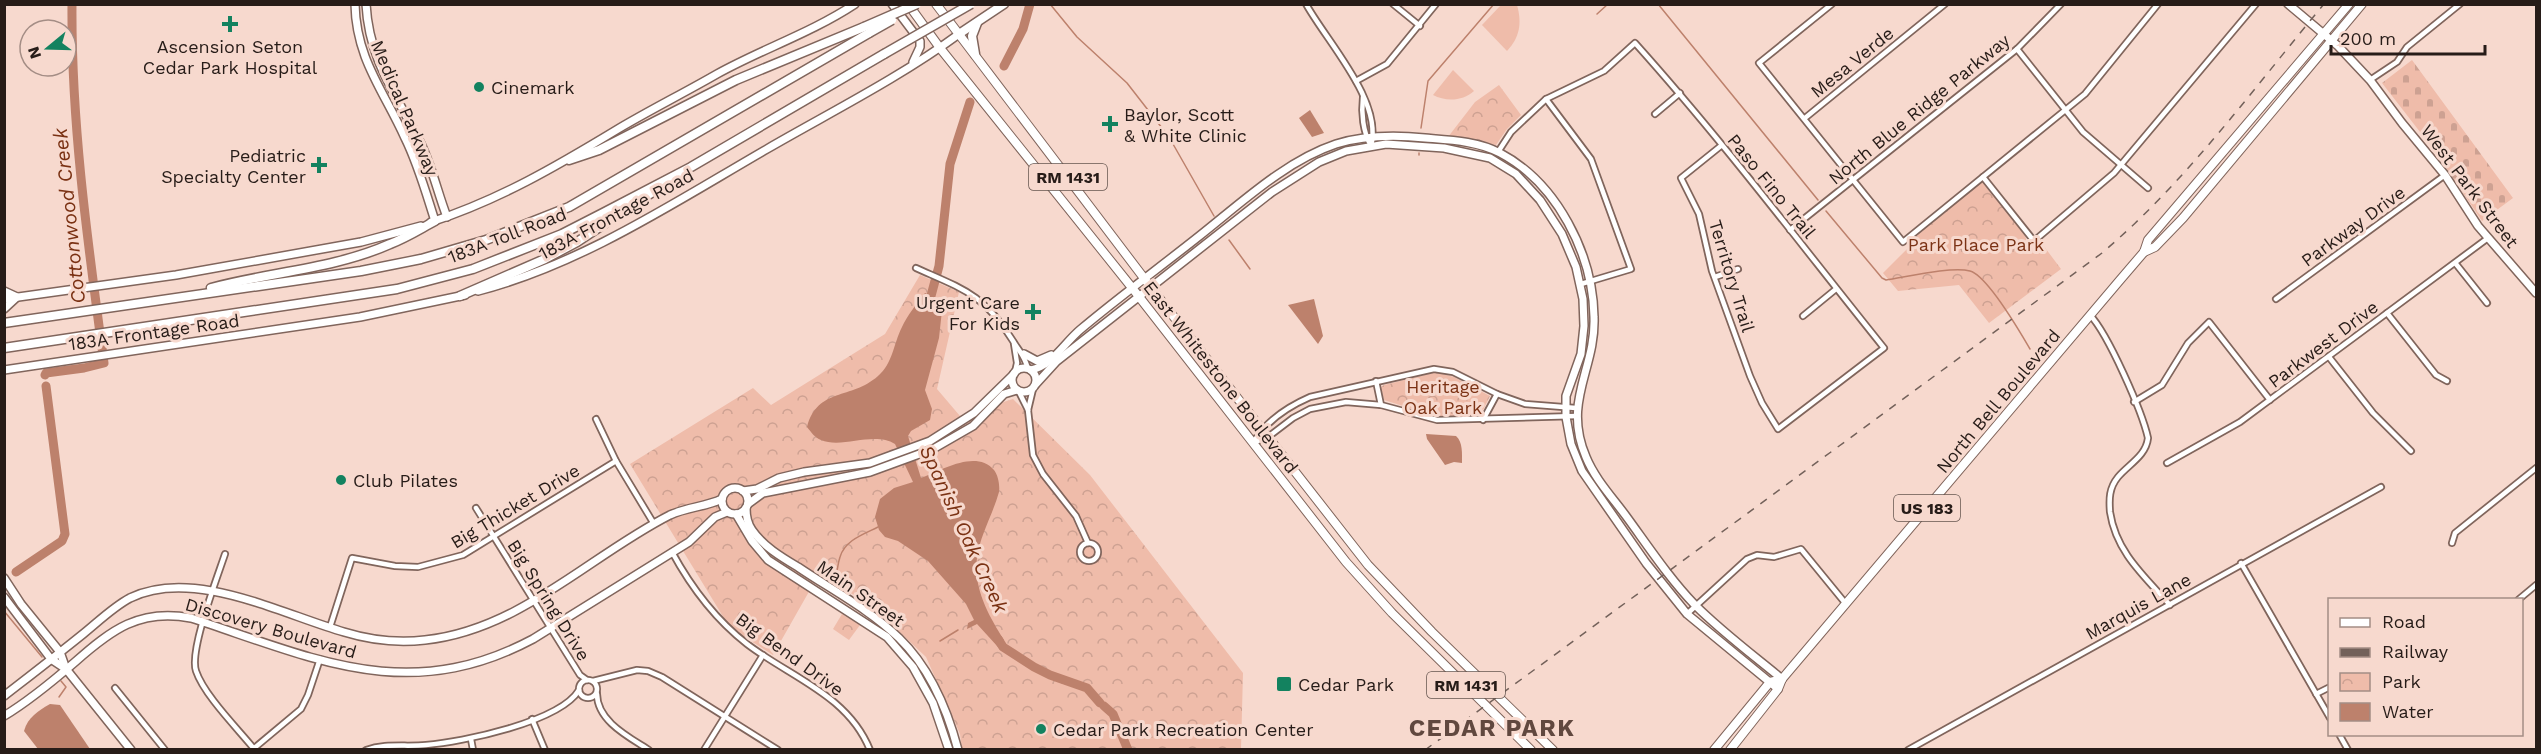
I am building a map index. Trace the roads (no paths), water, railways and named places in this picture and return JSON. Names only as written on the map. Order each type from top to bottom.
[{"type":"highway","points":[[569,160],[599,150],[736,80],[867,30],[917,4]]},
{"type":"highway","name":"183A Toll Road","points":[[4,348],[397,289],[437,279],[516,253],[562,234],[691,167],[970,4]]},
{"type":"highway","points":[[959,34],[1004,5]]},
{"type":"highway","points":[[975,54],[972,36],[977,22]]},
{"type":"highway","name":"183A Toll Road","points":[[4,323],[371,269],[421,259],[486,240],[569,207],[867,30]]},
{"type":"highway","points":[[460,296],[536,263],[577,242],[691,167]]},
{"type":"highway","points":[[173,299],[245,279],[342,260],[389,245],[435,221]]},
{"type":"main road","name":"East Whitestone Boulevard","points":[[908,4],[939,48],[1133,289],[1356,575],[1531,750]]},
{"type":"main road","name":"East Whitestone Boulevard","points":[[936,4],[1151,288],[1368,565],[1432,632],[1553,750]]},
{"type":"main road","name":"North Bell Boulevard","points":[[1730,750],[1778,689],[1782,679],[2144,252],[2148,240],[2349,4]]},
{"type":"main road","name":"US 183","points":[[2332,42],[2362,4]]},
{"type":"main road","name":"North Bell Boulevard","points":[[2144,252],[2155,247],[2183,218],[2332,42]]},
{"type":"main road","points":[[1714,750],[1770,682],[1782,679]]},
{"type":"street","name":"Medical Parkway","points":[[355,4],[360,41],[376,85],[405,138],[435,221]]},
{"type":"street","name":"Medical Parkway","points":[[366,4],[373,50],[386,81],[419,139],[447,217]]},
{"type":"street","points":[[4,299],[117,283],[361,242],[447,217],[496,197],[569,160],[618,129],[724,70],[803,35],[860,4]]},
{"type":"street","points":[[892,4],[920,41],[918,55],[912,64]]},
{"type":"street","points":[[1306,4],[1356,81],[1368,105],[1371,146]]},
{"type":"street","points":[[1393,4],[1420,26]]},
{"type":"street","points":[[1356,81],[1387,64],[1436,4]]},
{"type":"street","points":[[1832,4],[1759,63],[1903,242],[2085,94],[2158,4]]},
{"type":"street","name":"Mesa Verde","points":[[1805,118],[1945,4]]},
{"type":"street","name":"North Blue Ridge Parkway","points":[[1790,230],[2017,50],[2061,4]]},
{"type":"street","points":[[1983,177],[2034,241],[2099,188],[2121,165],[2256,4]]},
{"type":"street","name":"West Park Street","points":[[2288,4],[2332,42],[2370,80],[2445,175],[2488,238],[2536,293]]},
{"type":"street","points":[[2370,80],[2397,62],[2407,46],[2460,4]]},
{"type":"street","name":"183A Frontage Road","points":[[4,370],[360,317],[460,296],[524,278],[613,236],[912,64],[959,34]]},
{"type":"street","name":"Paso Fino Trail","points":[[1546,99],[1604,71],[1635,42],[1680,93],[1884,348]]},
{"type":"street","points":[[2017,50],[2083,132],[2148,188]]},
{"type":"street","points":[[376,85],[386,81]]},
{"type":"street","points":[[1655,114],[1680,93]]},
{"type":"street","points":[[1498,152],[1510,132],[1546,99],[1591,159],[1631,269],[1581,284]]},
{"type":"street","points":[[1778,689],[1687,614],[1646,563],[1582,471],[1571,444],[1566,407],[1570,381],[1582,343],[1585,314],[1581,284],[1571,253],[1552,217],[1528,185],[1505,167],[1490,158],[1444,148],[1386,144],[1371,146],[1339,153],[1305,169],[1265,197],[1057,361],[1035,387],[1027,393],[1018,391],[1004,394],[973,426],[933,449],[859,474],[763,493],[736,514],[727,512],[722,499],[730,489],[743,491],[757,489],[779,478],[856,465],[884,458],[930,441],[974,413],[1014,373],[1046,365],[1080,329],[1295,164],[1334,145],[1370,137],[1406,136],[1454,141],[1498,152],[1529,174],[1553,200],[1575,238],[1590,282],[1595,320],[1592,346],[1576,412],[1581,443],[1592,469],[1668,572],[1697,606],[1782,679]]},
{"type":"street","name":"Territory Trail","points":[[1722,145],[1681,178],[1699,214],[1714,277],[1750,376],[1762,403],[1778,429],[1884,348]]},
{"type":"street","name":"Parkway Drive","points":[[2276,299],[2445,175]]},
{"type":"street","name":"Parkwest Drive","points":[[2167,463],[2222,434],[2422,286],[2456,264],[2488,238]]},
{"type":"street","points":[[2456,264],[2487,303]]},
{"type":"street","points":[[916,268],[968,290],[986,304],[1006,329],[1014,344],[1033,361],[1042,361],[1060,348]]},
{"type":"street","points":[[1714,277],[1738,269]]},
{"type":"street","points":[[1803,316],[1836,289]]},
{"type":"street","points":[[4,291],[18,297]]},
{"type":"street","points":[[4,309],[18,297]]},
{"type":"street","points":[[2387,313],[2436,375],[2447,381]]},
{"type":"street","points":[[2090,315],[2100,327],[2146,431],[2147,444],[2142,454],[2120,474],[2111,487],[2111,519],[2119,545],[2127,557],[2170,605]]},
{"type":"street","points":[[2134,402],[2162,385],[2188,343],[2209,322],[2270,400]]},
{"type":"street","points":[[1014,344],[1017,363],[1012,383],[1028,410],[1033,455],[1037,464],[1076,516],[1088,543]]},
{"type":"street","points":[[1024,354],[1030,369],[1036,376],[1028,410]]},
{"type":"street","points":[[2329,357],[2373,412],[2412,451]]},
{"type":"street","points":[[4,362],[20,367]]},
{"type":"street","points":[[1253,443],[1261,429],[1292,406],[1318,394],[1427,370],[1443,369],[1461,375],[1497,394],[1525,405],[1566,407],[1576,412]]},
{"type":"street","points":[[1376,381],[1381,405]]},
{"type":"street","points":[[1318,394],[1321,406]]},
{"type":"street","points":[[1483,420],[1497,394]]},
{"type":"street","points":[[1253,443],[1268,437],[1293,418],[1321,406],[1346,402],[1381,405],[1437,420],[1566,417],[1576,412]]},
{"type":"street","points":[[596,419],[616,461],[655,525]]},
{"type":"street","name":"Big Thicket Drive","points":[[330,627],[352,558],[395,567],[418,567],[463,555],[616,461]]},
{"type":"street","points":[[2452,543],[2455,533],[2536,468]]},
{"type":"street","name":"Marquis Lane","points":[[1908,749],[2382,487]]},
{"type":"street","points":[[743,491],[747,496],[747,506]]},
{"type":"street","name":"Discovery Boulevard","points":[[4,696],[121,604],[157,589],[183,586],[214,591],[330,627],[380,639],[425,640],[452,636],[486,626],[515,612],[671,515],[722,499]]},
{"type":"street","name":"Main Street","points":[[747,506],[747,519],[758,538],[781,556],[879,620],[916,664],[933,703],[958,750]]},
{"type":"street","name":"Big Spring Drive","points":[[476,507],[580,675],[590,680]]},
{"type":"street","name":"Discovery Boulevard","points":[[4,716],[109,634],[132,621],[165,614],[204,622],[351,668],[379,672],[444,671],[494,657],[516,648],[550,628],[696,537],[715,517],[727,512]]},
{"type":"street","name":"Main Street","points":[[736,514],[752,542],[768,560],[887,638],[916,664]]},
{"type":"street","points":[[1088,543],[1093,543],[1098,553],[1091,561],[1085,560],[1080,550],[1088,543]]},
{"type":"street","points":[[1687,614],[1747,559],[1757,555],[1774,557],[1802,549],[1846,604]]},
{"type":"street","name":"Big Bend Drive","points":[[672,552],[699,595],[721,621],[763,655],[832,700],[860,729],[870,750]]},
{"type":"street","points":[[225,554],[195,656],[196,670],[207,690],[254,749],[301,710],[320,659]]},
{"type":"street","points":[[2241,563],[2328,715]]},
{"type":"street","points":[[4,578],[21,604],[60,652],[66,669]]},
{"type":"street","points":[[2520,598],[2536,585]]},
{"type":"street","points":[[837,604],[842,596]]},
{"type":"street","points":[[4,597],[51,659],[66,669],[131,750]]},
{"type":"street","points":[[704,750],[763,655]]},
{"type":"street","points":[[366,750],[379,746],[423,748],[471,739],[554,710],[575,697],[580,687],[590,680],[603,680],[626,671],[648,670],[778,750]]},
{"type":"street","name":"Big Spring Drive","points":[[580,675],[580,687]]},
{"type":"street","points":[[590,680],[597,692]]},
{"type":"street","points":[[603,680],[597,692],[597,702],[612,725],[649,750]]},
{"type":"street","points":[[580,687],[586,698]]},
{"type":"street","points":[[115,688],[165,750]]},
{"type":"street","points":[[2316,694],[2328,688]]},
{"type":"street","points":[[586,698],[597,692]]},
{"type":"street","points":[[575,697],[597,702]]},
{"type":"street","points":[[532,719],[545,750]]},
{"type":"street","name":"Main Street","points":[[949,750],[950,736]]},
{"type":"street","points":[[2340,736],[2348,750]]},
{"type":"street","points":[[471,739],[473,750]]},
{"type":"water","points":[[1310,110],[1324,133],[1312,137],[1299,118]]},
{"type":"water","points":[[925,293],[943,301],[939,338],[925,390],[932,409],[930,420],[911,431],[908,436],[921,478],[949,466],[969,461],[987,464],[997,475],[999,492],[981,541],[976,569],[983,601],[1004,640],[1003,647],[998,647],[977,624],[967,629],[968,623],[974,620],[966,604],[928,561],[898,541],[885,537],[879,530],[875,517],[880,499],[894,488],[913,482],[895,444],[878,439],[829,442],[817,438],[807,427],[812,414],[827,400],[868,383],[883,371],[890,360],[904,323]]},
{"type":"water","points":[[1314,299],[1323,336],[1318,344],[1288,305]]},
{"type":"water","points":[[1426,434],[1456,436],[1461,445],[1462,463],[1454,462],[1445,465]]},
{"type":"water","points":[[50,704],[60,705],[90,749],[38,749],[24,731],[31,718]]},
{"type":"waterway","name":"Cottonwood Creek","points":[[45,375],[104,363],[77,139],[72,4]]},
{"type":"waterway","name":"Spanish Oak Creek","points":[[1004,66],[1023,29],[1030,4]]},
{"type":"waterway","points":[[1050,4],[1077,37],[1127,83],[1169,137],[1214,216]]},
{"type":"waterway","points":[[1421,128],[1428,81],[1494,4]]},
{"type":"waterway","points":[[1597,14],[1608,4]]},
{"type":"waterway","points":[[1658,4],[1818,200]]},
{"type":"waterway","name":"Spanish Oak Creek","points":[[928,307],[939,266],[950,164],[970,102]]},
{"type":"waterway","points":[[1826,211],[1886,280],[1952,270],[1970,271],[1977,275],[1994,293],[2030,349]]},
{"type":"waterway","points":[[1229,240],[1250,269]]},
{"type":"waterway","name":"Cottonwood Creek","points":[[16,572],[62,541],[65,534],[46,386]]},
{"type":"waterway","points":[[834,580],[842,551],[846,546],[878,527]]},
{"type":"waterway","name":"Cottonwood Creek","points":[[4,611],[42,657]]},
{"type":"waterway","points":[[940,641],[958,630]]},
{"type":"waterway","name":"Spanish Oak Creek","points":[[998,639],[1003,647],[1034,667],[1087,688],[1100,703]]},
{"type":"waterway","name":"Cottonwood Creek","points":[[59,697],[66,687],[61,681]]},
{"type":"waterway","name":"Spanish Oak Creek","points":[[1104,706],[1113,714],[1128,750]]},
{"type":"railway","points":[[1425,750],[2102,253],[2163,196],[2191,165],[2324,4]]},
{"type":"place","name":"Ascension Seton Cedar Park Hospital","points":[[230,24]]},
{"type":"place","name":"Cinemark","points":[[479,87]]},
{"type":"place","name":"Baylor, Scott & White Clinic","points":[[1110,124]]},
{"type":"place","name":"Pediatric Specialty Center","points":[[319,165]]},
{"type":"place","name":"Urgent Care For Kids","points":[[1033,312]]},
{"type":"place","name":"Club Pilates","points":[[341,480]]},
{"type":"place","name":"Cedar Park","points":[[1284,684]]},
{"type":"place","name":"Cedar Park Recreation Center","points":[[1041,729]]},
{"type":"district","name":"CEDAR PARK","points":[[1492,728]]},
{"type":"park label","name":"Park Place Park","points":[[1976,244]]},
{"type":"park label","name":"Heritage Oak Park","points":[[1443,396]]}]
